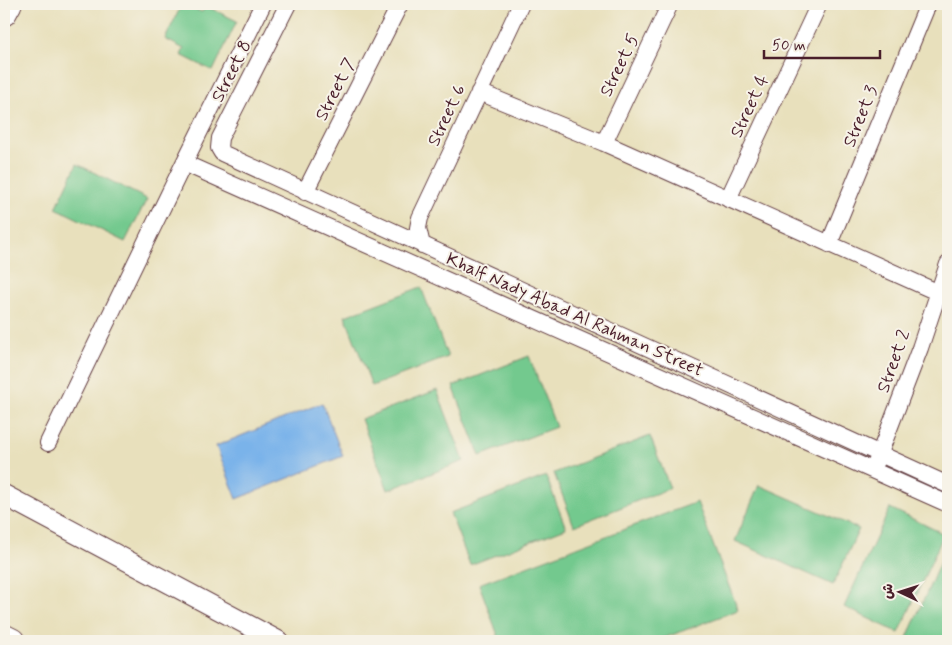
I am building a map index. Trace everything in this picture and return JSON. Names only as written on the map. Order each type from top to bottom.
[{"type":"main road","points":[[4,12],[9,4]]},
{"type":"main road","points":[[4,637],[12,641]]},
{"type":"street","points":[[48,443],[184,163],[264,4]]},
{"type":"street","name":"Street 8","points":[[226,156],[219,148],[220,138],[288,4]]},
{"type":"street","name":"Street 7","points":[[305,192],[400,4]]},
{"type":"street","name":"Street 6","points":[[416,242],[418,222],[522,4]]},
{"type":"street","name":"Street 5","points":[[604,143],[670,4]]},
{"type":"street","name":"Street 4","points":[[728,198],[819,4]]},
{"type":"street","name":"Street 3","points":[[829,244],[928,4]]},
{"type":"street","points":[[479,92],[604,143],[939,293]]},
{"type":"street","name":"Khalf Nady Abad Al Rahman Street","points":[[226,156],[948,485]]},
{"type":"street","name":"Khalf Nady Abad Al Rahman Street","points":[[184,163],[948,504]]},
{"type":"street","points":[[402,259],[416,242]]},
{"type":"street","name":"Street 2","points":[[873,470],[920,348],[948,264]]},
{"type":"street","points":[[4,495],[278,641]]},
{"type":"green space","points":[[182,4],[202,12],[206,6],[237,21],[213,71],[181,55],[184,49],[165,39]]},
{"type":"green space","points":[[77,164],[147,199],[125,242],[56,208]]},
{"type":"green space","points":[[421,287],[448,357],[372,386],[345,316]]},
{"type":"green space","points":[[529,356],[556,427],[480,456],[453,386]]},
{"type":"green space","points":[[437,390],[464,461],[388,490],[361,419]]},
{"type":"green space","points":[[650,436],[670,488],[574,526],[554,473]]},
{"type":"green space","points":[[546,476],[566,528],[470,565],[450,513]]},
{"type":"green space","points":[[759,485],[859,529],[833,585],[735,541]]},
{"type":"green space","points":[[697,502],[738,610],[656,641],[500,641],[479,584]]},
{"type":"green space","points":[[890,508],[944,534],[899,633],[844,607]]},
{"type":"green space","points":[[948,544],[948,641],[906,640]]},
{"type":"water","points":[[322,403],[343,456],[237,499],[216,446]]}]
